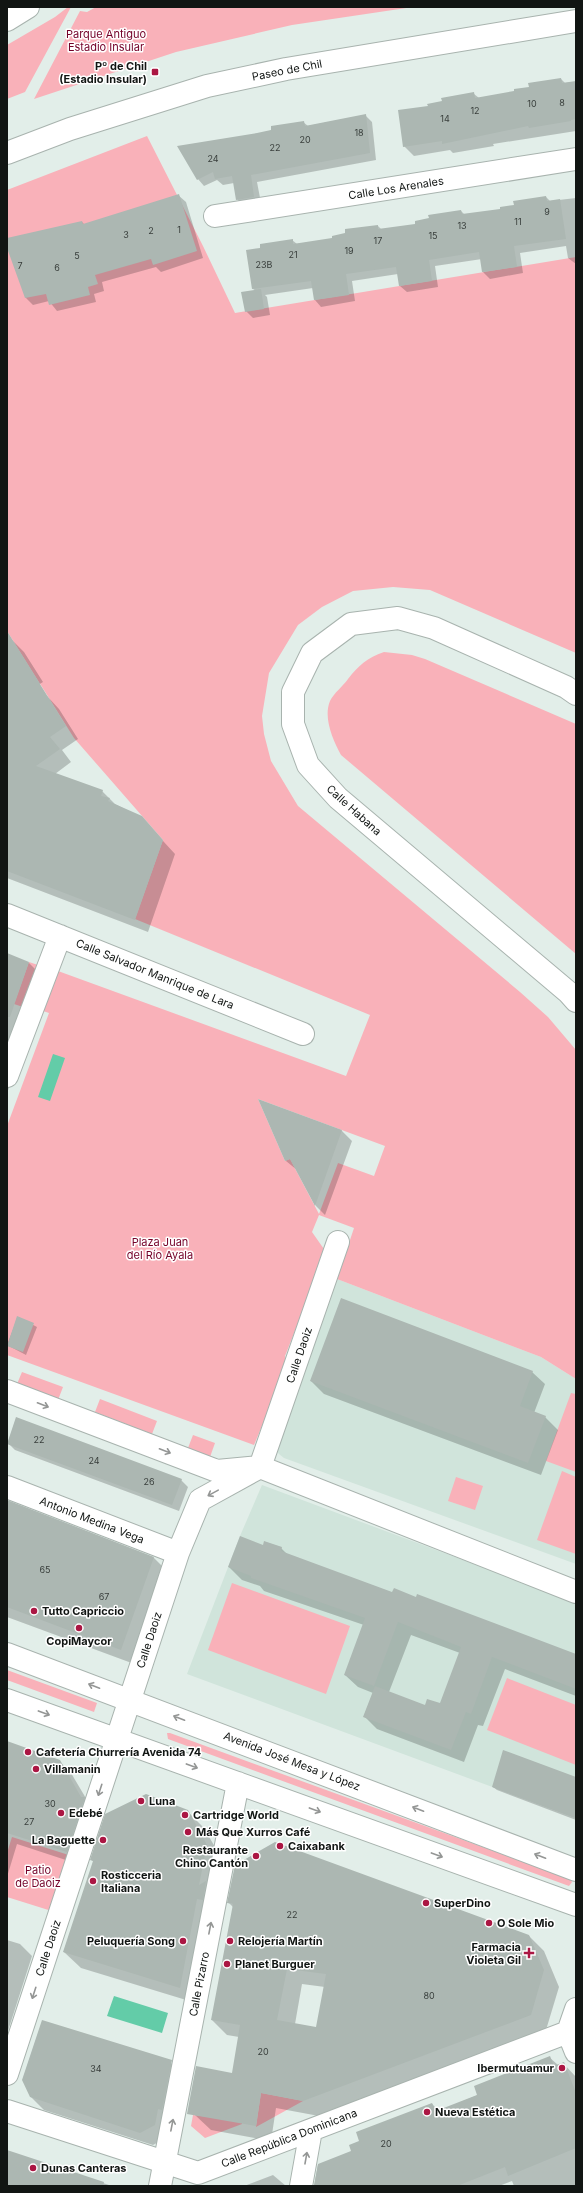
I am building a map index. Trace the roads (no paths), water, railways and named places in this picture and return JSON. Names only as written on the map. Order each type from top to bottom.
[{"type":"street","points":[[7,20],[28,7]]},
{"type":"street","name":"Paseo de Chil","points":[[7,153],[70,129],[207,86],[286,69],[576,21]]},
{"type":"street","name":"Calle Los Arenales","points":[[215,216],[576,159]]},
{"type":"street","name":"Calle Habana","points":[[573,690],[434,628],[398,618],[372,620],[350,624],[312,653],[293,692],[293,724],[308,765],[338,798],[568,992],[576,1001]]},
{"type":"street","name":"Calle Salvador Manrique de Lara","points":[[7,915],[302,1034]]},
{"type":"street","points":[[7,1076],[60,936]]},
{"type":"street","name":"Calle Daoiz","points":[[7,2074],[178,1553],[200,1500],[260,1467],[338,1242]]},
{"type":"street","points":[[7,1391],[217,1471],[260,1467],[576,1592]]},
{"type":"street","name":"Antonio Medina Vega","points":[[7,1487],[178,1553]]},
{"type":"street","name":"Avenida José Mesa y López","points":[[7,1654],[576,1870]]},
{"type":"street","points":[[7,1700],[576,1905]]},
{"type":"street","name":"Calle Pizarro","points":[[160,2186],[238,1783]]},
{"type":"street","points":[[576,2009],[568,2032],[576,2052]]},
{"type":"street","name":"Calle República Dominicana","points":[[7,2111],[165,2163],[198,2172],[568,2032]]},
{"type":"street","points":[[301,2186],[311,2130]]},
{"type":"place","name":"Pº de Chil (Estadio Insular)","points":[[155,72]]},
{"type":"place","name":"Tutto Capriccio","points":[[34,1611]]},
{"type":"place","name":"CopiMaycor","points":[[79,1628]]},
{"type":"place","name":"Cafetería Churrería Avenida 74","points":[[28,1752]]},
{"type":"place","name":"Villamanin","points":[[36,1769]]},
{"type":"place","name":"Luna","points":[[141,1801]]},
{"type":"place","name":"Edebé","points":[[61,1813]]},
{"type":"place","name":"Cartridge World","points":[[185,1815]]},
{"type":"place","name":"Más Que Xurros Café","points":[[188,1832]]},
{"type":"place","name":"La Baguette","points":[[103,1840]]},
{"type":"place","name":"Caixabank","points":[[280,1846]]},
{"type":"place","name":"Restaurante Chino Cantón","points":[[256,1856]]},
{"type":"place","name":"Rosticceria Italiana","points":[[93,1881]]},
{"type":"place","name":"SuperDino","points":[[426,1903]]},
{"type":"place","name":"O Sole Mio","points":[[489,1923]]},
{"type":"place","name":"Peluquería Song","points":[[183,1941]]},
{"type":"place","name":"Relojería Martín","points":[[230,1941]]},
{"type":"place","name":"Farmacia Violeta Gil","points":[[529,1953]]},
{"type":"place","name":"Planet Burguer","points":[[227,1964]]},
{"type":"place","name":"Ibermutuamur","points":[[562,2068]]},
{"type":"place","name":"Nueva Estética","points":[[427,2112]]},
{"type":"place","name":"Dunas Canteras","points":[[33,2168]]},
{"type":"park label","name":"Parque Antiguo Estadio Insular","points":[[106,40]]},
{"type":"park label","name":"Plaza Juan del Río Ayala","points":[[160,1248]]},
{"type":"park label","name":"Patio de Daoiz","points":[[38,1876]]}]
